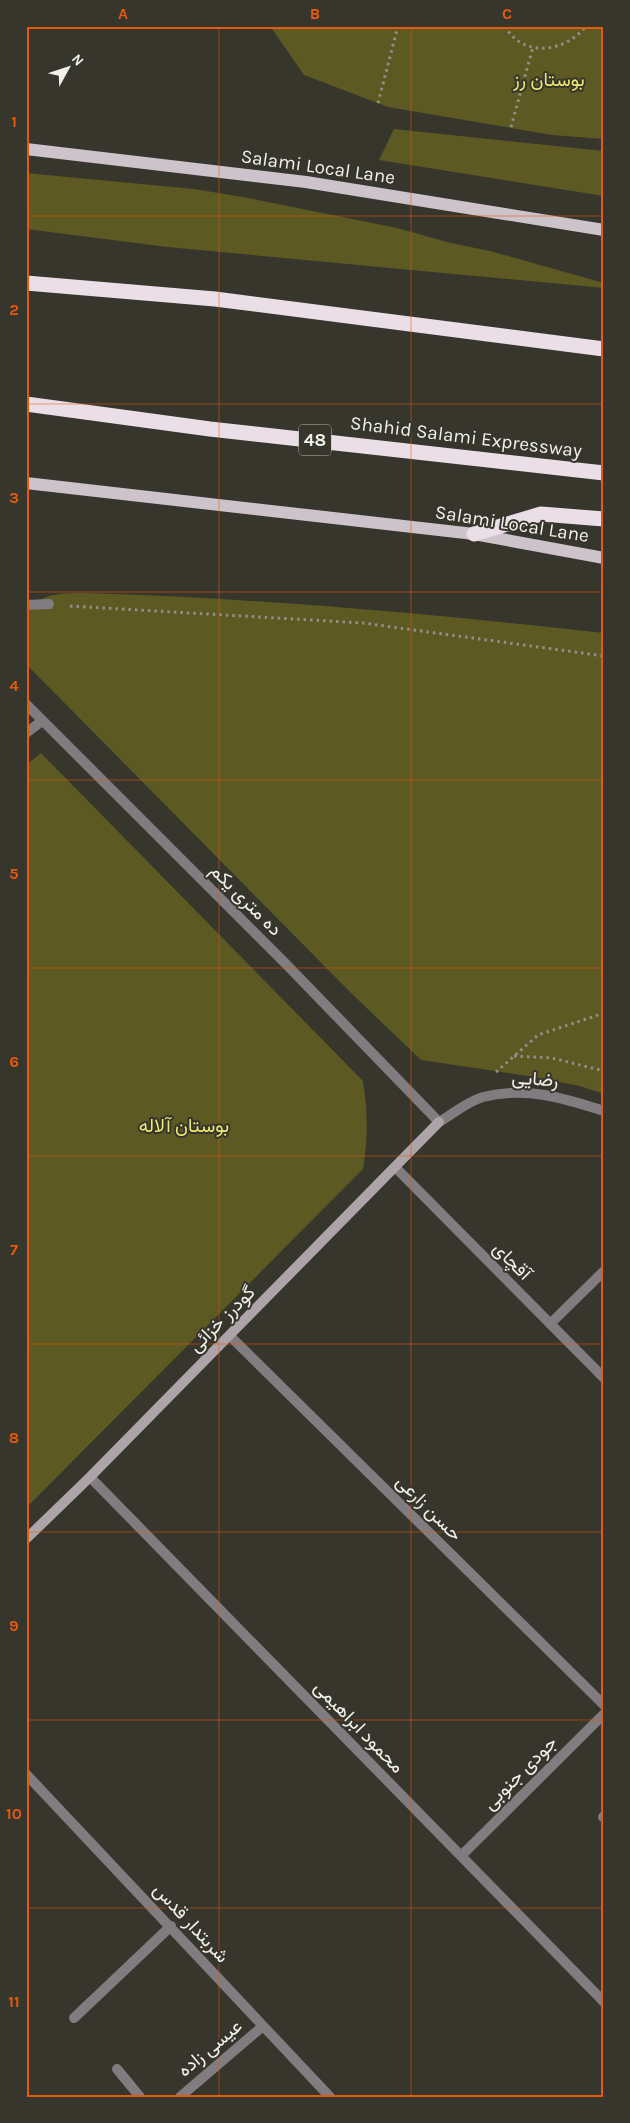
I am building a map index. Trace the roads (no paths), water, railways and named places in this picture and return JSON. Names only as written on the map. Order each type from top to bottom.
[{"type":"highway","points":[[26,283],[215,299],[604,349]]},
{"type":"highway","name":"Shahid Salami Expressway","points":[[26,404],[210,429],[604,473]]},
{"type":"highway","points":[[474,534],[541,514],[604,519]]},
{"type":"main road","name":"Salami Local Lane","points":[[26,149],[306,182],[604,230]]},
{"type":"main road","name":"Salami Local Lane","points":[[26,484],[474,534],[604,558]]},
{"type":"street","points":[[26,605],[49,604]]},
{"type":"street","name":"ده متری یکم","points":[[26,704],[285,963],[440,1122]]},
{"type":"street","points":[[26,733],[42,721]]},
{"type":"street","name":"رضایی","points":[[440,1122],[482,1098],[520,1092],[564,1098],[604,1112]]},
{"type":"street","name":"گودرز خزائی","points":[[26,1539],[230,1336],[440,1122]]},
{"type":"street","name":"آقچای","points":[[396,1168],[604,1378]]},
{"type":"street","points":[[550,1324],[604,1271]]},
{"type":"street","name":"حسن زارعی","points":[[230,1336],[604,1705]]},
{"type":"street","name":"محمود ابراهیمی","points":[[90,1477],[604,2002]]},
{"type":"street","name":"جودی جنوبی","points":[[461,1856],[604,1714]]},
{"type":"street","name":"شربتدار قدس","points":[[26,1774],[330,2097]]},
{"type":"street","points":[[74,2018],[171,1926]]},
{"type":"street","name":"عيسی زاده","points":[[180,2097],[263,2026]]},
{"type":"street","points":[[117,2069],[140,2097]]},
{"type":"park label","name":"بوستان رز","points":[[549,80]]},
{"type":"park label","name":"بوستان آلاله","points":[[184,1126]]}]
